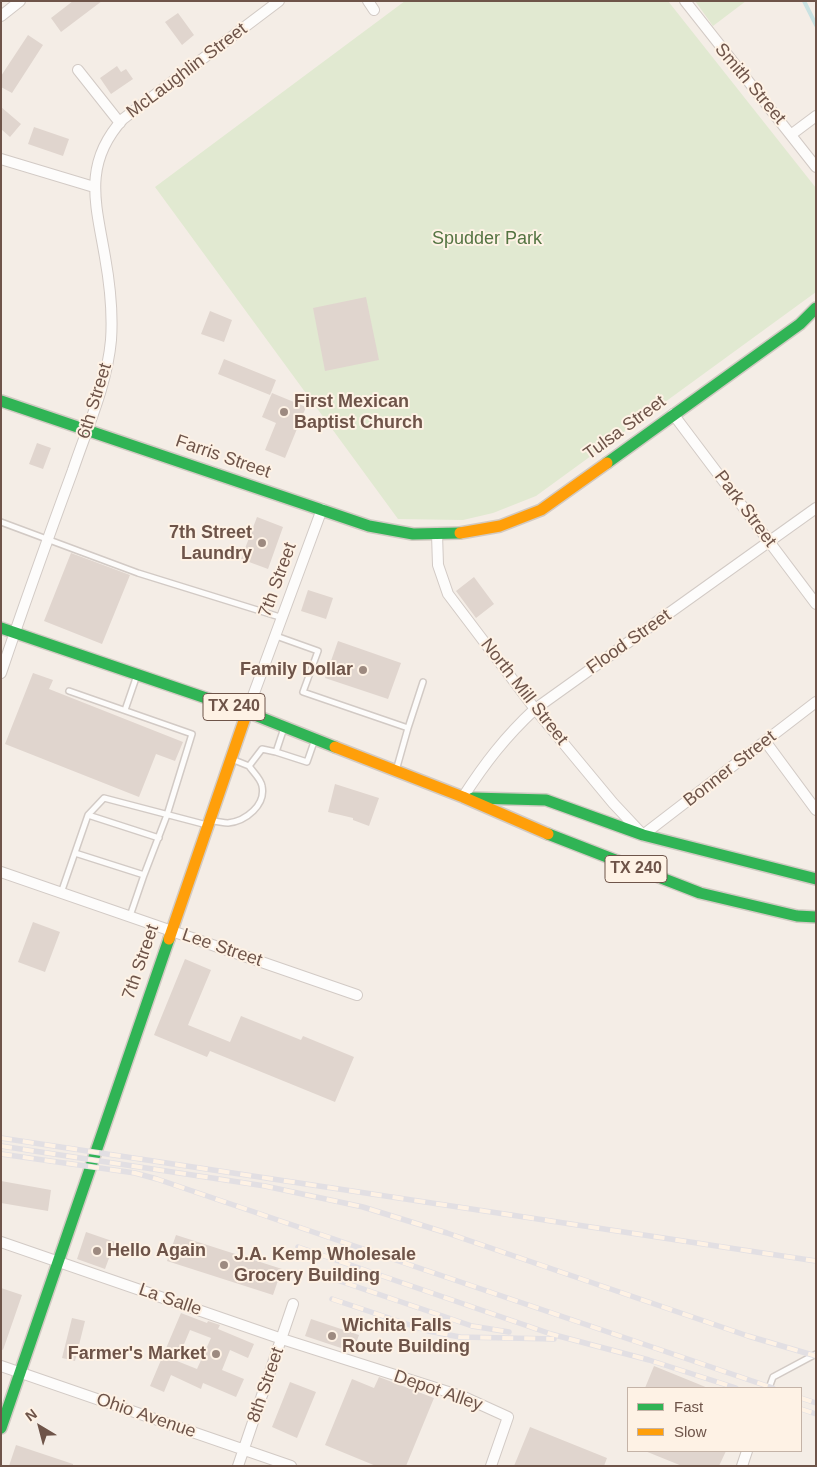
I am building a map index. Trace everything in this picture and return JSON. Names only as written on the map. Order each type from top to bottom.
[{"type":"street","points":[[1,16],[20,1]]},
{"type":"street","name":"McLaughlin Street","points":[[120,123],[279,1]]},
{"type":"street","name":"Smith Street","points":[[684,1],[724,53],[792,134],[816,167]]},
{"type":"street","points":[[78,70],[120,123]]},
{"type":"street","points":[[792,134],[816,116]]},
{"type":"street","name":"6th Street","points":[[1,673],[87,430],[108,360],[112,318],[94,187],[104,146],[120,123]]},
{"type":"street","points":[[1,158],[94,187]]},
{"type":"street","name":"Tulsa Street","points":[[436,534],[495,529],[541,510],[800,324],[816,308]]},
{"type":"street","name":"Farris Street","points":[[1,401],[390,531],[436,534]]},
{"type":"street","name":"Park Street","points":[[673,414],[816,604]]},
{"type":"street","name":"Flood Street","points":[[463,798],[486,762],[508,734],[535,709],[816,508]]},
{"type":"street","name":"7th Street","points":[[1,1428],[170,930],[247,712],[284,618],[322,509]]},
{"type":"street","name":"North Mill Street","points":[[436,534],[438,565],[448,594],[535,709],[613,803],[643,835]]},
{"type":"street","name":"TX 240","points":[[1,628],[247,712],[463,798],[584,850],[700,893],[797,916],[816,917]]},
{"type":"street","name":"Bonner Street","points":[[643,835],[816,702]]},
{"type":"street","points":[[765,741],[816,810]]},
{"type":"street","name":"TX 240","points":[[463,798],[546,800],[643,835],[816,879]]},
{"type":"street","name":"Lee Street","points":[[1,872],[358,995]]},
{"type":"street","name":"La Salle","points":[[1,1242],[282,1338]]},
{"type":"street","name":"8th Street","points":[[238,1466],[293,1304]]},
{"type":"street","name":"Depot Alley","points":[[282,1338],[464,1398],[508,1417],[491,1466]]},
{"type":"street","name":"Ohio Avenue","points":[[1,1366],[291,1466]]},
{"type":"street","points":[[742,1466],[747,1452]]},
{"type":"lane","points":[[1,522],[138,572],[284,618]]},
{"type":"lane","points":[[276,636],[318,651],[303,692],[408,728]]},
{"type":"lane","points":[[125,710],[137,674]]},
{"type":"lane","points":[[396,771],[423,682]]},
{"type":"lane","points":[[69,691],[192,734],[168,815],[130,916]]},
{"type":"lane","points":[[276,752],[285,727]]},
{"type":"lane","points":[[249,766],[262,749],[307,762],[315,739]]},
{"type":"lane","points":[[61,893],[88,814],[104,798],[168,815],[208,822],[227,823],[243,818],[258,807],[263,796],[262,784],[249,766],[231,759]]},
{"type":"lane","points":[[88,814],[158,838]]},
{"type":"lane","points":[[75,853],[144,875]]},
{"type":"lane","points":[[769,1387],[773,1377],[816,1354]]},
{"type":"green space","name":"Spudder Park","points":[[405,1],[668,1],[816,188],[816,292],[536,496],[493,513],[463,520],[398,519],[155,187]]},
{"type":"green space","points":[[695,1],[746,1],[713,26]]},
{"type":"building","points":[[73,1],[102,1],[61,32],[51,18]]},
{"type":"building","points":[[178,13],[194,35],[182,45],[165,22]]},
{"type":"building","points":[[28,35],[43,45],[12,93],[1,87],[1,76]]},
{"type":"building","points":[[117,66],[121,72],[126,69],[133,79],[111,94],[100,78]]},
{"type":"building","points":[[1,107],[21,124],[10,137],[1,129]]},
{"type":"building","points":[[34,127],[69,139],[63,156],[28,144]]},
{"type":"building","points":[[366,297],[379,360],[325,371],[313,308]]},
{"type":"building","points":[[210,311],[232,320],[224,342],[201,334]]},
{"type":"building","points":[[224,359],[276,380],[270,395],[218,374]]},
{"type":"building","name":"First Mexican Baptist Church","points":[[272,393],[306,407],[285,458],[265,450],[276,423],[262,417]]},
{"type":"building","points":[[37,443],[51,448],[43,469],[29,464]]},
{"type":"building","name":"7th Street Laundry","points":[[257,517],[283,527],[268,569],[241,559]]},
{"type":"building","points":[[71,553],[130,575],[102,644],[44,621]]},
{"type":"building","points":[[474,577],[494,604],[476,618],[456,591]]},
{"type":"building","points":[[308,590],[333,598],[326,619],[301,611]]},
{"type":"building","name":"Family Dollar","points":[[338,641],[401,663],[388,699],[325,678]]},
{"type":"building","points":[[33,673],[53,680],[49,689],[183,742],[175,761],[156,754],[139,797],[5,744]]},
{"type":"building","points":[[335,784],[379,798],[369,826],[353,820],[353,818],[328,812]]},
{"type":"building","points":[[33,922],[60,932],[45,972],[18,962]]},
{"type":"building","points":[[185,959],[211,970],[188,1025],[230,1042],[241,1016],[301,1040],[303,1036],[354,1057],[335,1102],[210,1051],[207,1057],[154,1035]]},
{"type":"building","points":[[1,1181],[51,1190],[48,1211],[1,1203]]},
{"type":"building","name":"Hello Again","points":[[86,1232],[115,1242],[105,1269],[77,1259]]},
{"type":"building","name":"J.A. Kemp Wholesale Grocery Building","points":[[176,1235],[282,1269],[273,1295],[167,1261]]},
{"type":"building","points":[[1,1288],[22,1295],[3,1350],[1,1349]]},
{"type":"building","points":[[181,1313],[207,1323],[208,1321],[220,1325],[218,1329],[254,1344],[248,1358],[230,1350],[222,1370],[244,1379],[236,1397],[203,1383],[201,1389],[171,1375],[164,1392],[150,1386]],"holes":[[[190,1330],[211,1338],[197,1369],[177,1361]]]},
{"type":"building","points":[[72,1318],[85,1321],[75,1361],[62,1358]]},
{"type":"building","name":"Wichita Falls Route Building","points":[[311,1319],[359,1335],[353,1352],[305,1336]]},
{"type":"building","points":[[654,1366],[706,1387],[645,1387]]},
{"type":"building","points":[[379,1377],[434,1398],[406,1466],[376,1466],[325,1445],[352,1379],[374,1388]]},
{"type":"building","points":[[290,1382],[316,1392],[297,1438],[272,1427]]},
{"type":"building","points":[[530,1427],[607,1458],[604,1466],[514,1466]]},
{"type":"building","points":[[16,1445],[73,1464],[73,1466],[9,1466]]},
{"type":"building","points":[[647,1452],[726,1452],[719,1466],[682,1466]]},
{"type":"waterway","points":[[804,1],[816,25]]},
{"type":"railway","points":[[1,1138],[816,1261]]},
{"type":"railway","points":[[1,1146],[265,1186],[363,1207],[447,1233],[748,1336],[816,1356]]},
{"type":"railway","points":[[1,1154],[135,1173],[157,1179],[770,1387]]},
{"type":"railway","points":[[298,1247],[551,1334],[649,1360],[733,1387]]},
{"type":"railway","points":[[325,1276],[472,1326],[509,1332]]},
{"type":"railway","points":[[332,1299],[428,1331],[460,1337],[554,1339]]},
{"type":"railway","points":[[802,1398],[816,1403]]},
{"type":"railway","points":[[802,1409],[816,1414]]},
{"type":"traffic: fast","points":[[607,463],[800,324],[816,308]]},
{"type":"traffic: fast","points":[[1,401],[369,526],[413,534],[460,533]]},
{"type":"traffic: fast","points":[[1,628],[247,712],[335,747]]},
{"type":"traffic: fast","points":[[473,798],[546,800],[643,835],[816,879]]},
{"type":"traffic: fast","points":[[548,834],[700,893],[797,916],[816,917]]},
{"type":"traffic: fast","points":[[1,1428],[169,939]]},
{"type":"traffic: slow","points":[[460,533],[500,526],[541,510],[607,463]]},
{"type":"traffic: slow","points":[[169,939],[247,712]]},
{"type":"traffic: slow","points":[[335,747],[463,797],[548,834]]},
{"type":"place","name":"First Mexican Baptist Church","points":[[284,412]]},
{"type":"place","name":"7th Street Laundry","points":[[262,543]]},
{"type":"place","name":"Family Dollar","points":[[363,670]]},
{"type":"place","name":"Hello Again","points":[[97,1251]]},
{"type":"place","name":"J.A. Kemp Wholesale Grocery Building","points":[[224,1265]]},
{"type":"place","name":"Wichita Falls Route Building","points":[[332,1336]]},
{"type":"place","name":"Farmer's Market","points":[[216,1354]]}]
